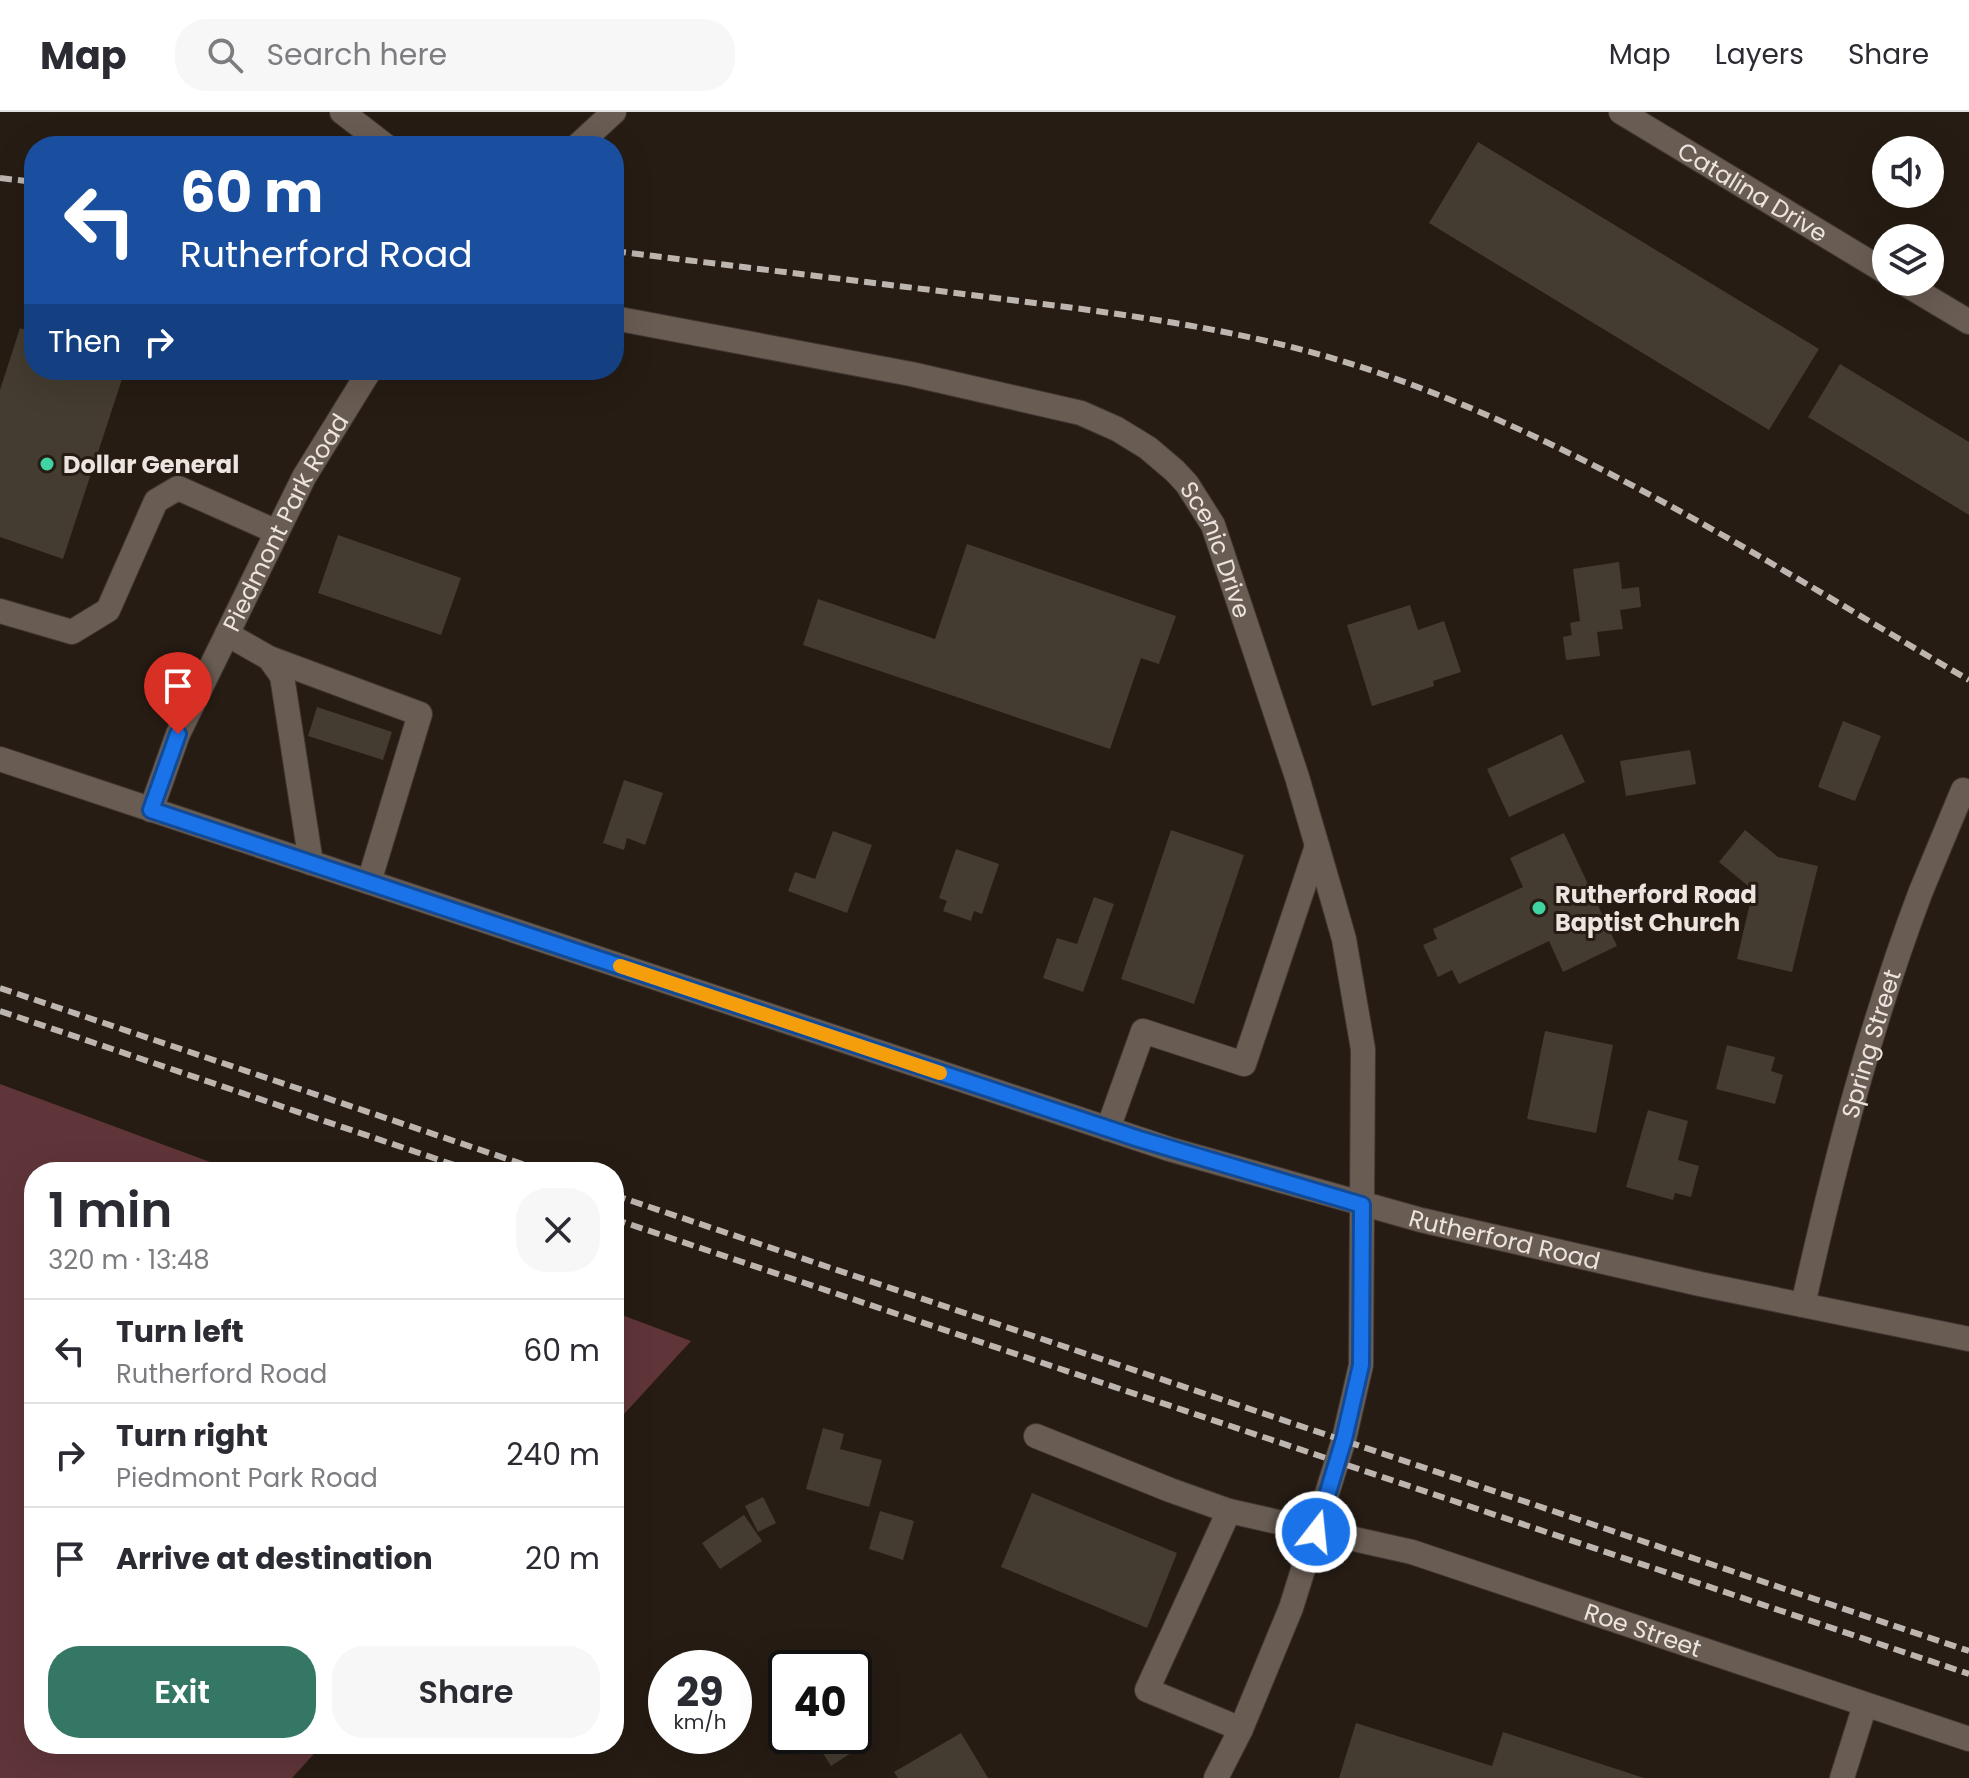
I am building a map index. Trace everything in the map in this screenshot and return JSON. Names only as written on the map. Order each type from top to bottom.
[{"type":"street","points":[[342,112],[373,136]]},
{"type":"street","points":[[588,136],[614,112]]},
{"type":"street","name":"Catalina Drive","points":[[1621,112],[1872,264]]},
{"type":"street","points":[[1925,296],[1969,322]]},
{"type":"street","name":"Scenic Drive","points":[[624,320],[911,374],[1081,413],[1117,429],[1148,448],[1187,484],[1213,525],[1344,939],[1363,1049],[1361,1365],[1344,1439],[1291,1608],[1241,1729],[1216,1778]]},
{"type":"street","name":"Piedmont Park Road","points":[[151,810],[178,734],[304,477],[364,380]]},
{"type":"street","points":[[0,611],[72,632],[108,610],[156,501],[178,488],[277,532]]},
{"type":"street","points":[[227,634],[269,658],[420,714],[369,882]]},
{"type":"street","points":[[269,658],[282,676],[311,863]]},
{"type":"street","name":"Rutherford Road","points":[[0,759],[1108,1129],[1362,1205],[1803,1305],[1969,1339]]},
{"type":"street","name":"Spring Street","points":[[1803,1305],[1823,1215],[1870,1043],[1921,893],[1963,790]]},
{"type":"street","points":[[1108,1129],[1143,1031],[1244,1064],[1317,846]]},
{"type":"street","name":"Roe Street","points":[[1036,1436],[1229,1511],[1412,1552],[1969,1739]]},
{"type":"street","points":[[1229,1511],[1147,1690],[1241,1729]]},
{"type":"street","points":[[1842,1778],[1865,1705]]},
{"type":"shaded area","points":[[0,1084],[210,1162],[24,1162],[24,1754],[314,1754],[292,1778],[0,1778]]},
{"type":"shaded area","points":[[624,1316],[691,1341],[624,1414]]},
{"type":"building","points":[[1478,142],[1819,349],[1769,430],[1429,223]]},
{"type":"building","name":"Dollar General","points":[[20,328],[24,329],[24,380],[122,380],[63,559],[0,537],[0,390]]},
{"type":"building","points":[[1840,364],[1969,442],[1969,515],[1808,417]]},
{"type":"building","points":[[338,535],[461,578],[441,635],[318,593]]},
{"type":"building","points":[[967,544],[1176,616],[1159,664],[1141,658],[1110,749],[803,645],[818,599],[935,639]]},
{"type":"building","points":[[1619,562],[1622,589],[1639,587],[1641,607],[1620,610],[1623,629],[1597,632],[1600,656],[1566,660],[1563,637],[1572,635],[1570,623],[1580,621],[1573,569]]},
{"type":"building","points":[[1410,605],[1418,630],[1444,621],[1461,672],[1433,681],[1434,686],[1372,706],[1347,625]]},
{"type":"building","points":[[317,707],[392,732],[383,760],[308,736]]},
{"type":"building","points":[[1843,721],[1881,736],[1855,801],[1818,787]]},
{"type":"building","points":[[1562,734],[1585,782],[1509,817],[1487,769]]},
{"type":"building","points":[[1690,750],[1696,784],[1626,796],[1620,761]]},
{"type":"building","points":[[624,780],[663,793],[645,845],[627,838],[624,850],[603,843]]},
{"type":"building","points":[[1171,830],[1244,855],[1194,1004],[1121,979]]},
{"type":"building","points":[[1745,830],[1778,857],[1818,866],[1792,972],[1737,959],[1753,890],[1719,862]]},
{"type":"building","points":[[833,831],[872,845],[847,913],[788,891],[795,872],[815,879]]},
{"type":"building","name":"Rutherford Road Baptist Church","points":[[1564,833],[1617,946],[1563,972],[1549,941],[1459,984],[1452,970],[1438,977],[1423,945],[1437,939],[1433,929],[1523,887],[1510,858]]},
{"type":"building","points":[[956,849],[999,864],[982,914],[974,911],[971,921],[943,911],[947,901],[939,898]]},
{"type":"building","points":[[1094,897],[1114,904],[1083,992],[1043,978],[1057,938],[1077,944]]},
{"type":"building","points":[[1545,1031],[1613,1045],[1596,1133],[1527,1119]]},
{"type":"building","points":[[1727,1045],[1775,1057],[1771,1071],[1783,1075],[1775,1104],[1716,1089]]},
{"type":"building","points":[[1648,1110],[1688,1121],[1678,1160],[1699,1166],[1691,1197],[1675,1193],[1673,1200],[1626,1187]]},
{"type":"building","points":[[823,1428],[844,1434],[840,1449],[882,1460],[869,1507],[806,1489]]},
{"type":"building","points":[[1032,1493],[1177,1553],[1147,1628],[1001,1567]]},
{"type":"building","points":[[763,1497],[776,1523],[758,1532],[745,1506]]},
{"type":"building","points":[[880,1511],[914,1521],[903,1560],[869,1549]]},
{"type":"building","points":[[744,1515],[762,1541],[720,1569],[702,1543]]},
{"type":"building","points":[[1356,1723],[1492,1766],[1503,1732],[1644,1778],[1339,1778]]},
{"type":"building","points":[[961,1733],[988,1778],[898,1778],[894,1772]]},
{"type":"building","points":[[823,1754],[850,1754],[831,1766]]},
{"type":"railway","points":[[0,178],[24,181]]},
{"type":"railway","points":[[624,252],[1140,317],[1285,345],[1332,358],[1457,402],[1608,473],[1754,553],[1969,680]]},
{"type":"railway","points":[[0,988],[516,1162]]},
{"type":"railway","points":[[0,1011],[445,1162]]},
{"type":"railway","points":[[624,1198],[1969,1651]]},
{"type":"railway","points":[[624,1222],[1969,1674]]},
{"type":"slow traffic","points":[[620,966],[940,1073]]},
{"type":"place","name":"Dollar General","points":[[47,464]]},
{"type":"place","name":"Rutherford Road Baptist Church","points":[[1539,908]]},
{"type":"route","points":[[178,734],[151,810],[1169,1149],[1362,1205],[1361,1365],[1344,1439],[1316,1532]]}]
